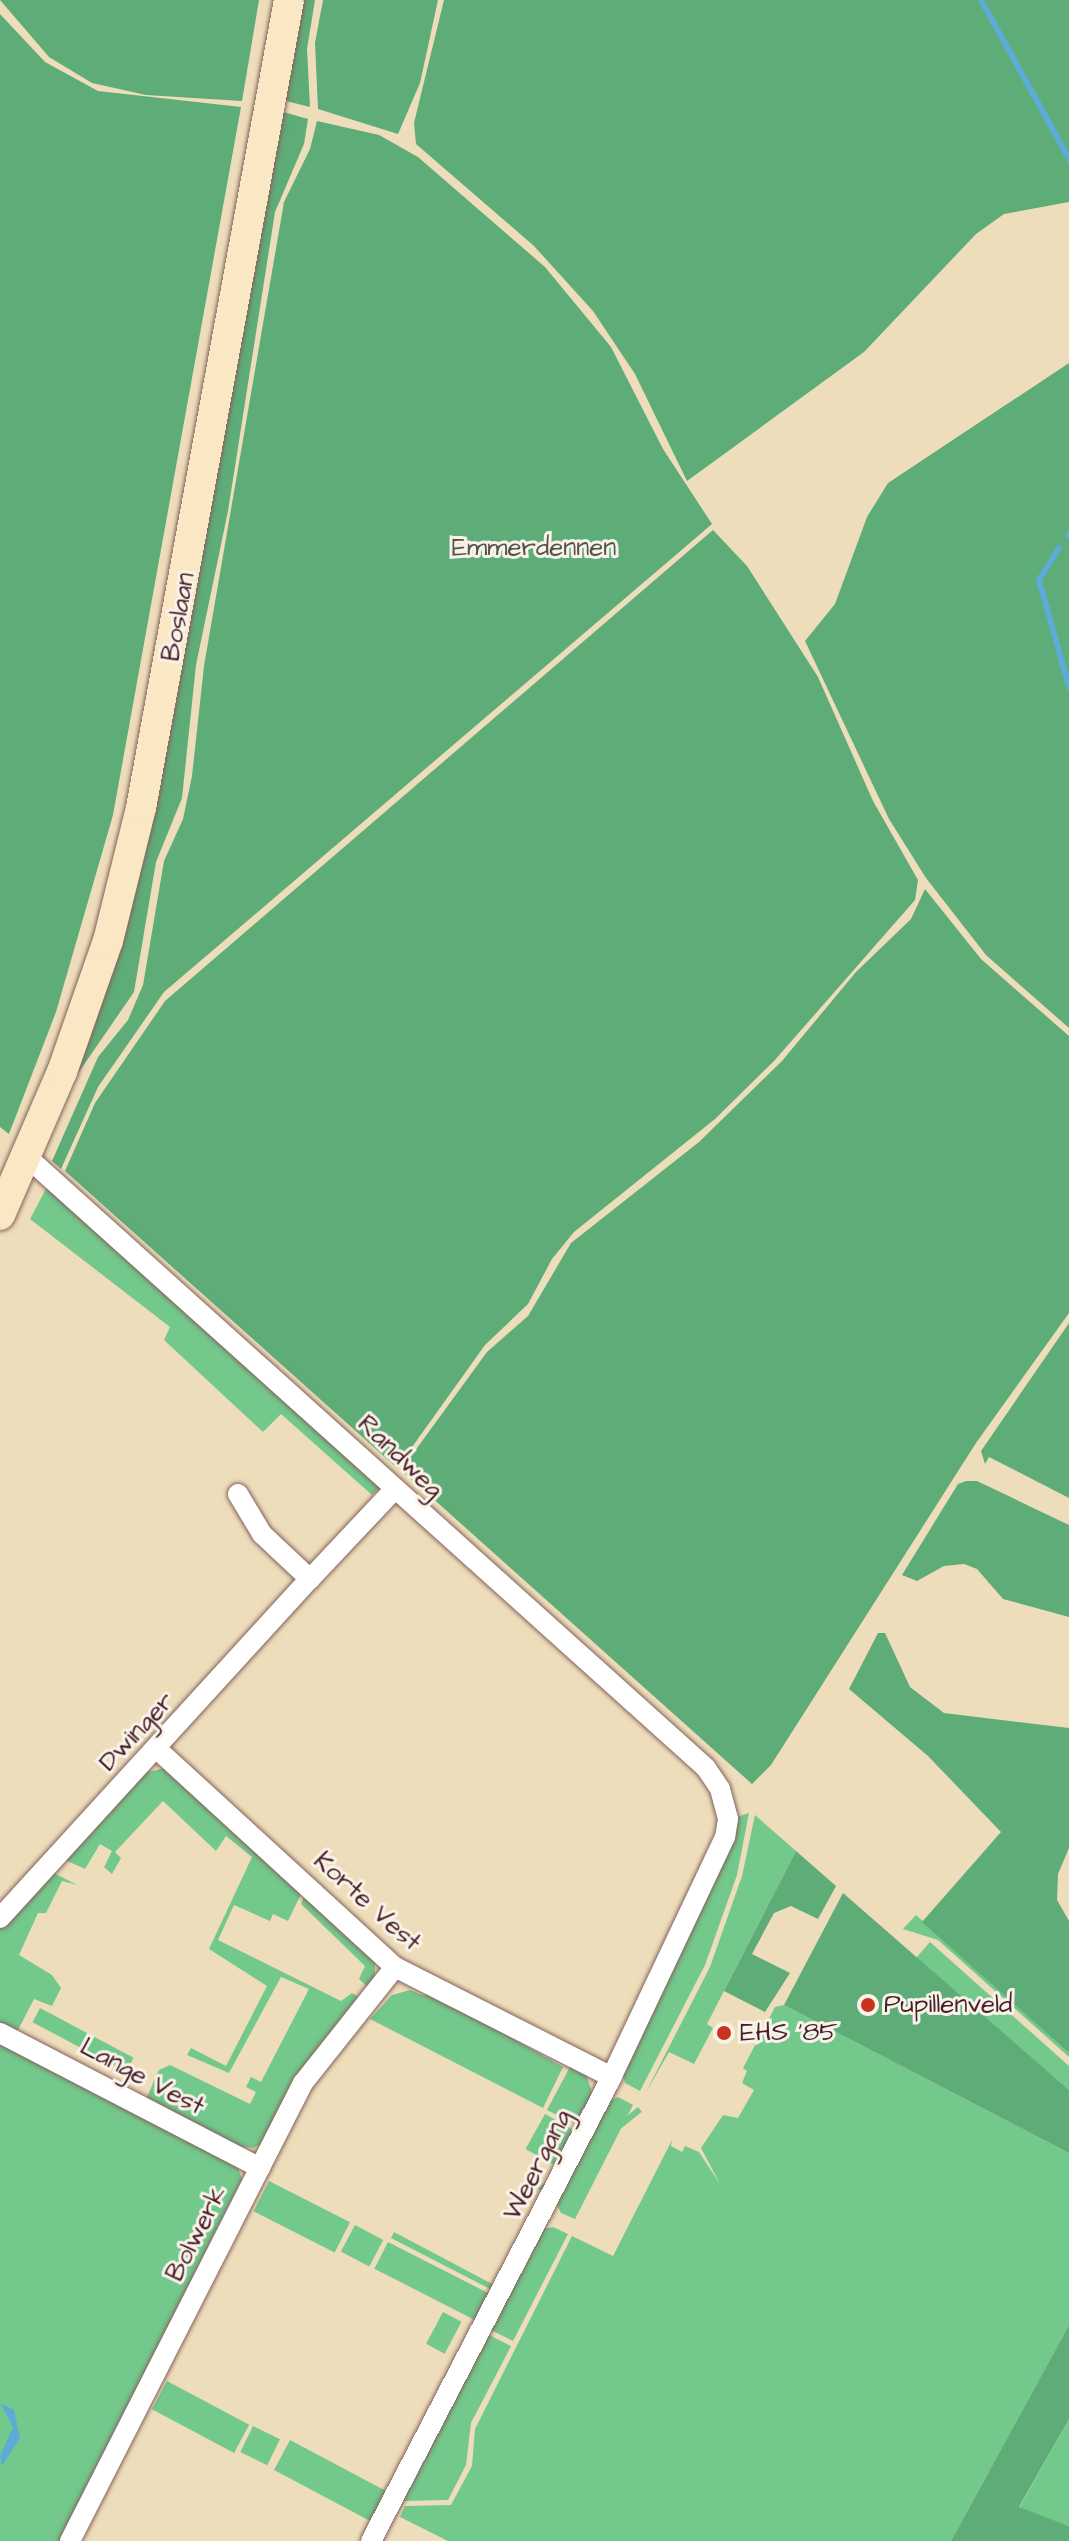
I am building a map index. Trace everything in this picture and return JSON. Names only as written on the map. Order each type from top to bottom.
[{"type":"main road","name":"Boslaan","points":[[0,1215],[27,1157],[108,941],[141,808],[289,0]]},
{"type":"street","name":"Randweg","points":[[27,1157],[388,1478],[394,1490],[706,1768],[724,1804]]},
{"type":"street","name":"Dwinger","points":[[0,1918],[158,1750],[394,1490]]},
{"type":"street","points":[[238,1494],[262,1534],[310,1579]]},
{"type":"street","name":"Korte Vest","points":[[158,1750],[395,1967],[612,2077]]},
{"type":"street","name":"Weergang","points":[[371,2541],[612,2077],[725,1837],[724,1804]]},
{"type":"street","name":"Bolwerk","points":[[70,2541],[303,2083],[395,1967]]},
{"type":"street","name":"Lange Vest","points":[[0,2033],[260,2168]]},
{"type":"green space","points":[[0,0],[259,0],[242,101],[146,95],[92,83],[49,57]]},
{"type":"green space","points":[[300,0],[315,0],[307,49],[310,107],[282,100]]},
{"type":"green space","points":[[323,0],[438,0],[420,83],[398,134],[318,109],[315,43]]},
{"type":"green space","points":[[444,0],[1069,0],[1069,202],[1004,214],[976,234],[864,352],[687,481],[635,374],[593,311],[534,246],[416,144],[414,123]]},
{"type":"green space","points":[[0,14],[45,62],[98,91],[241,107],[113,815],[56,1012],[9,1134],[0,1127]]},
{"type":"green space","points":[[280,111],[308,119],[304,144],[275,212],[228,511],[196,665],[182,798],[156,862],[134,992],[72,1082]]},
{"type":"green space","name":"Emmerdennen","points":[[317,121],[379,135],[418,157],[545,267],[611,347],[663,449],[712,524],[164,992],[98,1087],[61,1169],[52,1161],[98,1057],[128,1020],[143,985],[164,861],[183,819],[192,776],[204,666],[284,202],[310,149]]},
{"type":"green space","points":[[1069,363],[1069,1028],[986,955],[926,878],[889,819],[805,641],[835,604],[867,517],[888,483]]},
{"type":"green space","points":[[713,530],[747,566],[818,677],[873,801],[918,880],[915,900],[774,1061],[715,1119],[574,1232],[552,1259],[528,1304],[485,1345],[397,1468],[65,1171],[95,1103],[165,1001]]},
{"type":"green space","points":[[925,889],[981,959],[1069,1036],[1069,1313],[976,1443],[771,1765],[752,1784],[401,1470],[487,1352],[528,1316],[571,1243],[699,1142],[782,1061],[856,972],[911,919]]},
{"type":"green space","points":[[49,1183],[382,1485],[372,1495],[281,1414],[263,1432],[164,1340],[170,1327],[30,1219]]},
{"type":"green space","points":[[1069,1323],[1069,1498],[989,1457],[985,1464],[981,1451]]},
{"type":"green space","points":[[977,1481],[1069,1525],[1069,1617],[1003,1599],[977,1569],[964,1564],[944,1566],[917,1581],[902,1575],[958,1484]]},
{"type":"green space","points":[[878,1633],[885,1633],[910,1687],[944,1713],[1069,1728],[1069,1848],[1058,1874],[1057,1900],[1069,1921],[1069,2053],[922,1922],[1001,1832],[928,1756],[849,1689]]},
{"type":"green space","points":[[165,1768],[303,1890],[288,1921],[273,1914],[270,1921],[234,1905],[218,1940],[341,2001],[352,1993],[359,1997],[262,2144],[253,2148],[238,2146],[146,2099],[159,2070],[170,2065],[250,2104],[256,2092],[246,2087],[251,2077],[261,2082],[309,1989],[281,1977],[229,2073],[187,2055],[191,2048],[226,2066],[267,1986],[209,1949],[252,1857],[226,1836],[216,1851],[163,1801],[115,1852],[121,1858],[112,1874],[104,1867],[112,1851],[100,1844],[85,1869],[63,1859],[144,1773]]},
{"type":"green space","points":[[749,1813],[737,1875],[705,1965],[640,2091],[625,2083],[623,2074],[737,1817]]},
{"type":"green space","points":[[755,1815],[796,1851],[707,2024],[713,2028],[694,2064],[669,2052],[645,2094],[710,1967],[742,1876]]},
{"type":"green space","points":[[796,1851],[836,1886],[818,1919],[791,1906],[774,1913],[752,1954],[790,1973],[765,2012],[724,1991]]},
{"type":"green space","points":[[52,1872],[77,1885],[62,1881],[46,1913],[38,1913],[19,1955],[52,1975],[61,1988],[52,2006],[34,1999],[17,2032],[0,2023],[0,1927]]},
{"type":"green space","points":[[306,1892],[375,1961],[375,1977],[369,1988],[359,1979],[365,1966],[301,1904]]},
{"type":"green space","points":[[843,1893],[1069,2090],[1069,2153],[784,2005]]},
{"type":"green space","points":[[916,1915],[1069,2053],[1069,2057],[938,1940],[903,1929]]},
{"type":"green space","points":[[930,1942],[1069,2066],[1069,2090],[916,1958]]},
{"type":"green space","points":[[410,1990],[425,1996],[428,1991],[563,2067],[543,2108],[370,2019],[392,1995]]},
{"type":"green space","points":[[784,2005],[1069,2153],[1069,2325],[951,2541],[448,2541],[400,2517],[405,2506],[451,2505],[472,2466],[475,2429],[572,2236],[613,2256],[672,2140],[671,2146],[682,2152],[685,2146],[699,2152],[720,2184],[701,2148],[723,2115],[738,2118],[754,2090],[742,2083],[747,2071],[743,2068],[775,2007]]},
{"type":"green space","points":[[40,2008],[134,2058],[126,2072],[32,2022]]},
{"type":"green space","points":[[0,2041],[237,2165],[242,2179],[60,2541],[0,2541]]},
{"type":"green space","points":[[571,2065],[586,2074],[592,2092],[579,2126],[547,2110]]},
{"type":"green space","points":[[618,2097],[633,2105],[575,2219],[561,2213],[556,2203],[609,2101]]},
{"type":"green space","points":[[638,2107],[642,2112],[542,2193],[538,2188]]},
{"type":"green space","points":[[545,2114],[576,2131],[556,2166],[526,2149]]},
{"type":"green space","points":[[269,2181],[350,2222],[335,2253],[254,2211]]},
{"type":"green space","points":[[355,2225],[383,2240],[369,2267],[341,2251]]},
{"type":"green space","points":[[553,2227],[568,2234],[513,2341],[491,2330],[543,2229]]},
{"type":"green space","points":[[394,2232],[496,2286],[494,2291],[391,2238]]},
{"type":"green space","points":[[388,2242],[491,2295],[478,2321],[374,2269]]},
{"type":"green space","points":[[443,2312],[462,2322],[445,2354],[426,2344]]},
{"type":"green space","points":[[1069,2325],[1069,2419],[1019,2507],[1069,2526],[1069,2541],[951,2541]]},
{"type":"green space","points":[[489,2335],[511,2346],[471,2423],[466,2465],[448,2500],[403,2501]]},
{"type":"green space","points":[[167,2381],[249,2425],[234,2453],[152,2409]]},
{"type":"green space","points":[[1069,2419],[1069,2526],[1019,2508]]},
{"type":"green space","points":[[253,2426],[280,2439],[267,2465],[240,2452]]},
{"type":"green space","points":[[290,2440],[389,2493],[373,2523],[274,2470]]},
{"type":"water","points":[[0,2403],[14,2410],[20,2438],[2,2466],[0,2456],[13,2427]]},
{"type":"waterway","points":[[981,0],[1069,159]]},
{"type":"waterway","points":[[1059,548],[1039,580],[1069,687]]},
{"type":"place","name":"Pupillenveld","points":[[868,2005]]},
{"type":"place","name":"EHS '85","points":[[724,2033]]}]
